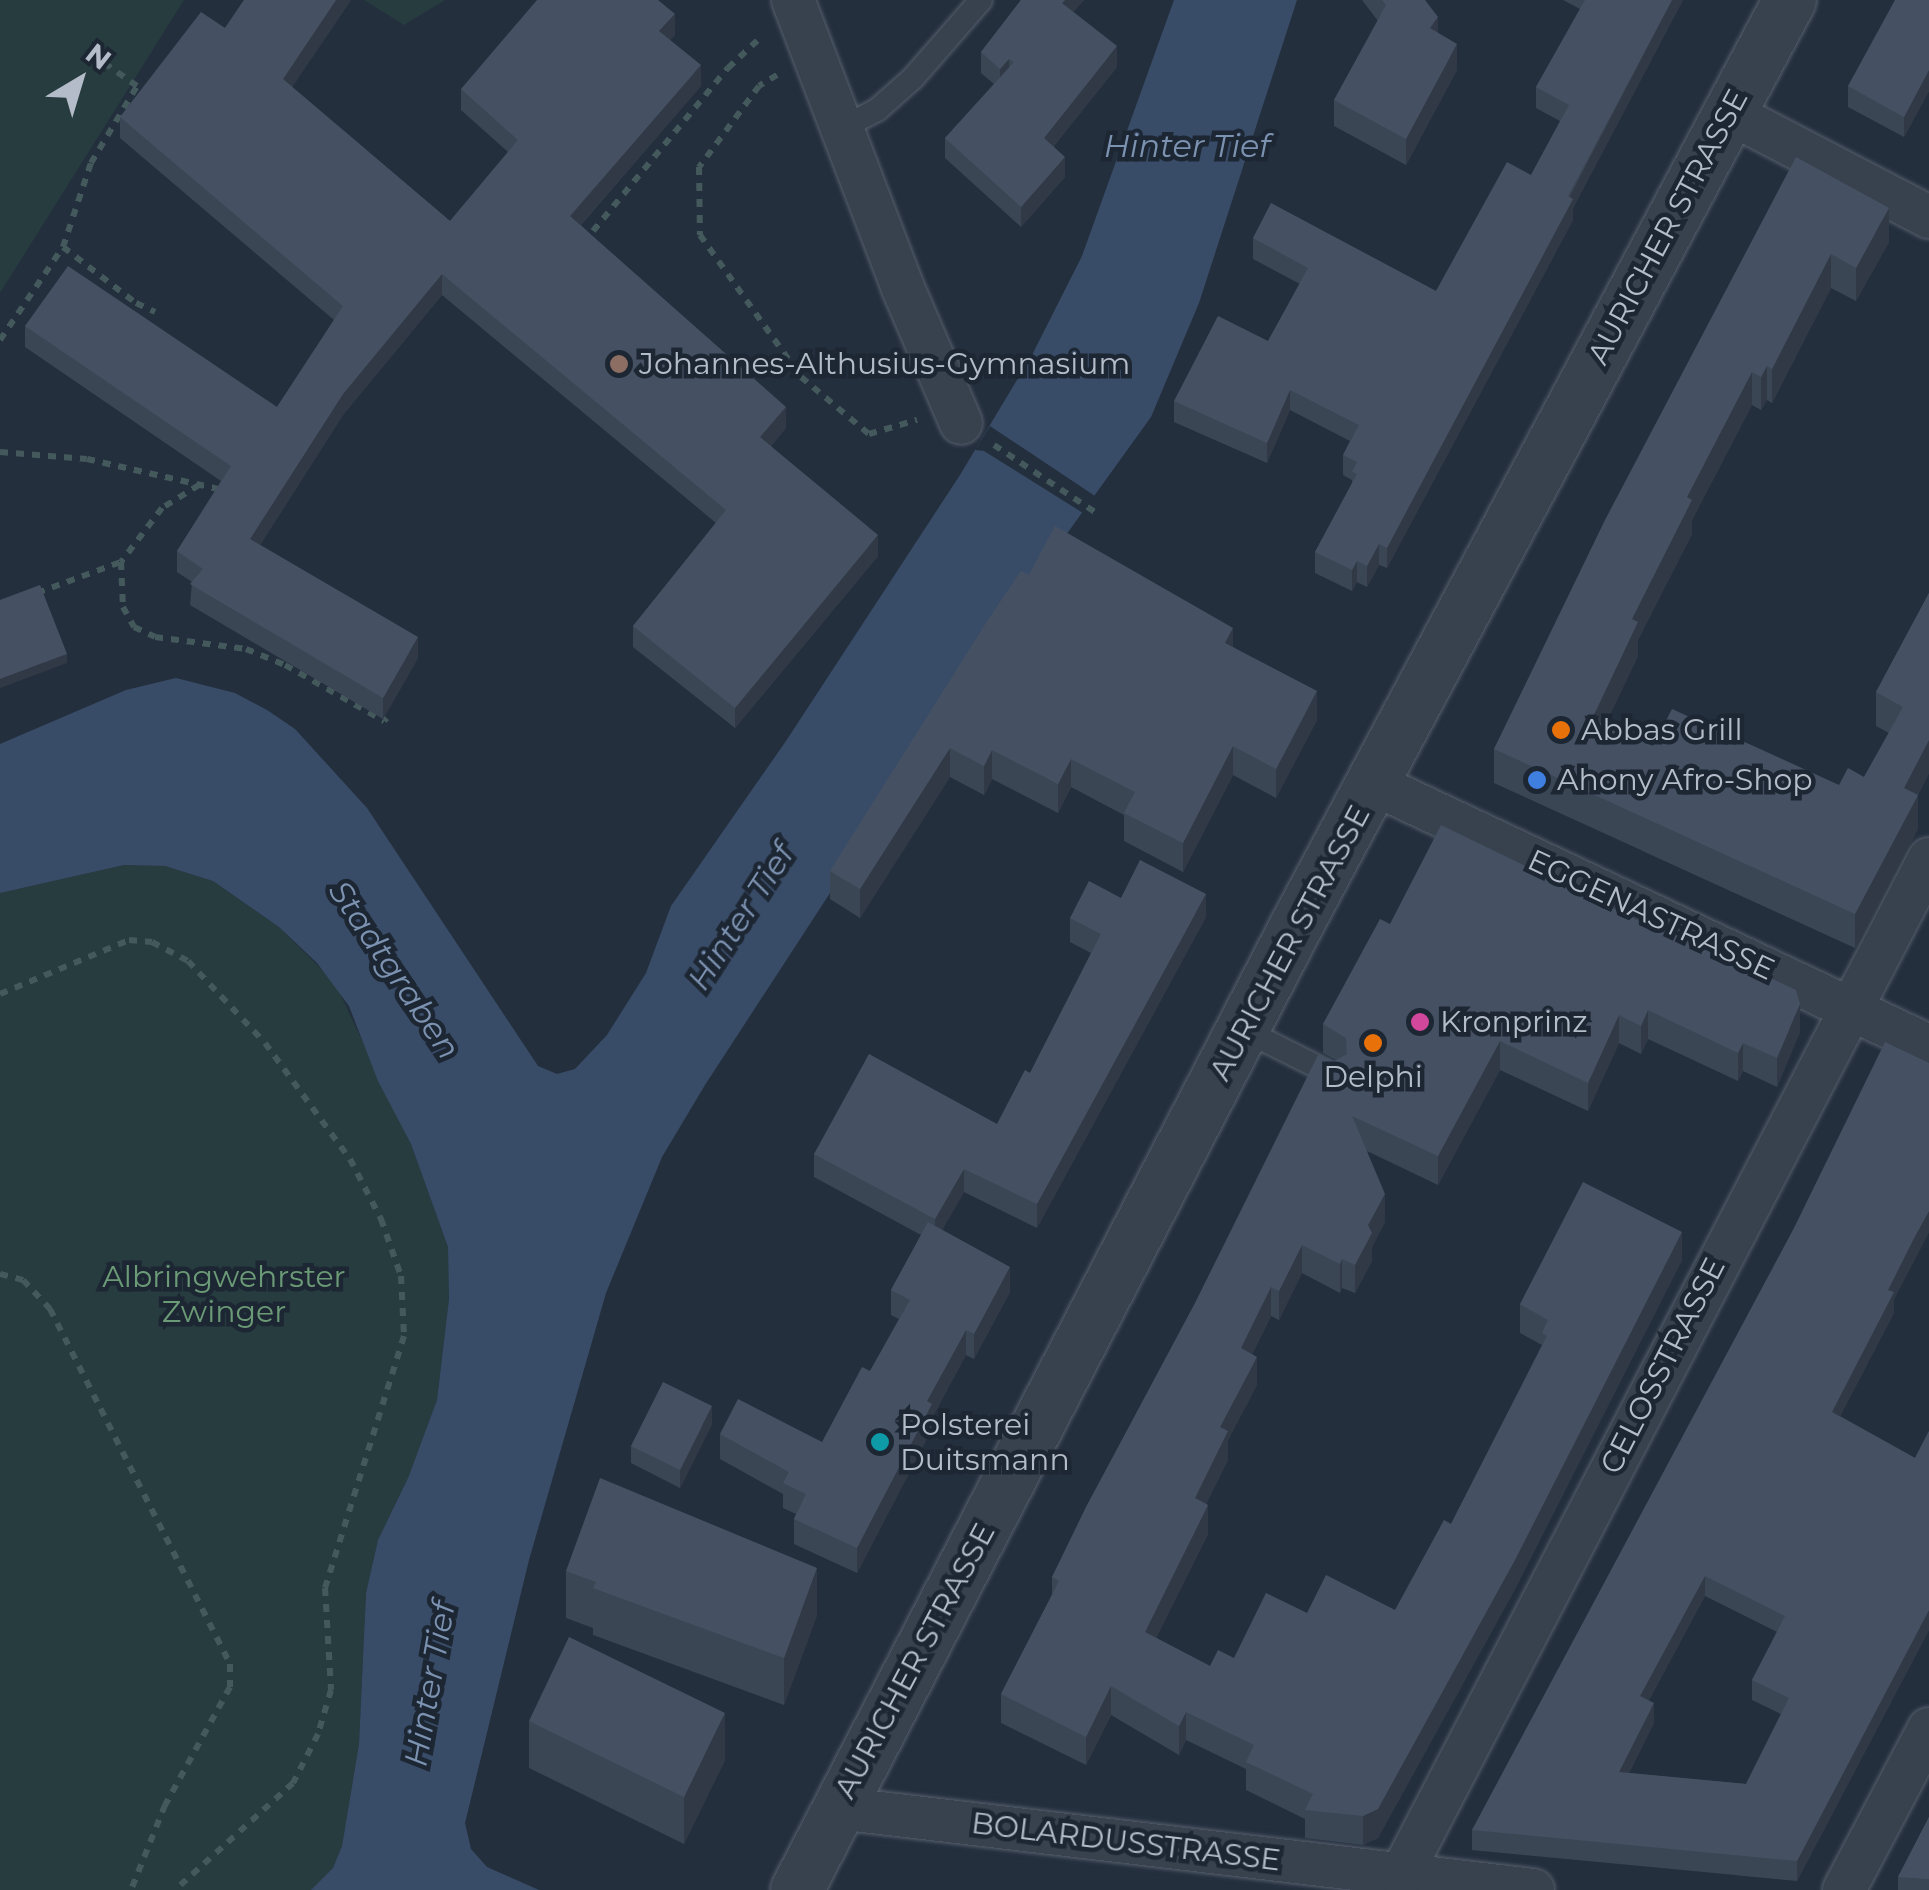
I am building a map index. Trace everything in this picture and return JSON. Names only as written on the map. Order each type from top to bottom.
[{"type":"street","name":"AURICHER STRASSE","points":[[797,1890],[1244,1030],[1790,0]]},
{"type":"street","points":[[794,3],[840,129],[969,425]]},
{"type":"street","points":[[1728,112],[1929,218]]},
{"type":"street","name":"EGGENASTRASSE","points":[[1374,784],[1929,1046]]},
{"type":"street","name":"CELOSSTRASSE","points":[[1400,1874],[1929,859]]},
{"type":"street","points":[[1844,1890],[1929,1728]]},
{"type":"street","name":"BOLARDUSSTRASSE","points":[[838,1808],[1532,1890]]},
{"type":"lane","points":[[840,129],[877,110],[912,78],[981,0]]},
{"type":"lane","points":[[1244,1030],[1334,1075]]},
{"type":"path","points":[[593,231],[728,68],[794,3]]},
{"type":"path","points":[[812,54],[759,86],[699,168],[700,235],[800,377],[869,434],[969,425],[1101,516]]},
{"type":"path","points":[[97,58],[152,96]]},
{"type":"path","points":[[0,340],[63,246],[91,163],[137,86]]},
{"type":"path","points":[[63,246],[155,312]]},
{"type":"path","points":[[0,452],[88,459],[222,490]]},
{"type":"path","points":[[34,594],[120,562],[162,508],[199,484]]},
{"type":"path","points":[[120,562],[122,607],[134,627],[154,637],[246,649],[300,673],[384,721],[387,718]]},
{"type":"path","points":[[0,994],[129,940],[152,942],[188,961],[265,1043],[350,1160],[381,1219],[401,1276],[404,1336],[325,1588],[330,1690],[318,1734],[293,1783],[176,1890]]},
{"type":"path","points":[[0,1274],[23,1280],[50,1310],[230,1664],[230,1687],[165,1805],[131,1890]]},
{"type":"green space","points":[[0,0],[184,0],[0,293]]},
{"type":"green space","points":[[364,0],[445,0],[404,25]]},
{"type":"green space","name":"Albringwehrster Zwinger","points":[[124,865],[165,866],[213,881],[279,927],[335,983],[411,1144],[448,1247],[449,1299],[437,1400],[408,1478],[378,1540],[366,1593],[359,1744],[342,1846],[333,1868],[311,1890],[0,1890],[0,893]]},
{"type":"water","points":[[1174,0],[1297,0],[1199,303],[1151,417],[1035,578],[705,1085],[662,1157],[606,1293],[529,1560],[465,1823],[471,1849],[487,1867],[539,1890],[311,1890],[333,1868],[342,1846],[359,1744],[366,1593],[378,1540],[408,1478],[437,1400],[449,1299],[448,1247],[411,1144],[378,1081],[349,1006],[317,963],[279,927],[213,881],[165,866],[124,865],[0,893],[0,744],[126,690],[176,678],[235,693],[267,710],[295,729],[367,808],[538,1066],[557,1074],[575,1069],[607,1035],[646,973],[671,906],[786,741],[960,475],[1032,355],[1082,256]]},
{"type":"pier","points":[[990,426],[1095,496],[1083,513],[984,451],[975,450]]},
{"type":"building","name":"Johannes-Althusius-Gymnasium","points":[[244,0],[336,0],[283,79],[450,221],[518,140],[461,89],[537,0],[658,0],[675,14],[659,31],[701,65],[570,216],[786,407],[760,437],[878,535],[735,708],[633,626],[726,510],[442,274],[343,394],[250,539],[418,637],[383,698],[190,584],[203,569],[177,551],[231,466],[25,326],[68,266],[277,407],[343,306],[120,117],[201,12],[225,28]]},
{"type":"building","points":[[1021,0],[1065,0],[1062,3],[1117,46],[1044,138],[1065,157],[1021,207],[945,138],[1014,62],[1009,59],[1000,69],[981,52]]},
{"type":"building","points":[[1382,0],[1425,0],[1438,17],[1430,28],[1457,44],[1406,139],[1334,100],[1386,5]]},
{"type":"building","points":[[1585,0],[1672,0],[1568,196],[1573,199],[1387,548],[1379,544],[1367,566],[1357,561],[1352,570],[1315,552],[1357,474],[1352,472],[1357,462],[1343,455],[1359,425],[1290,390],[1267,443],[1174,401],[1218,316],[1268,341],[1308,268],[1253,238],[1271,203],[1436,291],[1507,162],[1531,175],[1569,105],[1536,87]]},
{"type":"building","points":[[1895,0],[1929,0],[1929,70],[1904,117],[1848,86]]},
{"type":"building","points":[[1796,157],[1889,208],[1856,268],[1831,254],[1772,369],[1767,366],[1761,377],[1752,372],[1687,497],[1692,500],[1632,619],[1638,622],[1592,719],[1653,746],[1672,709],[1839,785],[1848,768],[1864,777],[1903,707],[1876,692],[1929,593],[1929,740],[1904,788],[1918,795],[1855,914],[1494,749],[1605,520]]},
{"type":"building","points":[[1055,526],[1233,628],[1225,643],[1317,691],[1276,769],[1233,746],[1183,843],[1124,813],[1135,792],[1071,759],[1058,784],[992,750],[984,766],[950,748],[860,889],[830,871],[986,623],[1021,571],[1029,575]]},
{"type":"building","points":[[40,585],[67,654],[0,679],[0,600]]},
{"type":"building","points":[[1441,825],[1670,936],[1672,932],[1796,990],[1800,1004],[1777,1058],[1743,1043],[1738,1053],[1648,1010],[1641,1026],[1619,1015],[1588,1083],[1500,1041],[1438,1156],[1352,1116],[1385,1194],[1368,1225],[1372,1233],[1355,1265],[1342,1259],[1340,1264],[1302,1245],[1279,1291],[1271,1287],[1241,1348],[1257,1357],[1220,1427],[1228,1431],[1195,1498],[1208,1505],[1145,1632],[1210,1666],[1218,1650],[1234,1658],[1266,1593],[1307,1613],[1326,1575],[1395,1610],[1444,1520],[1451,1524],[1547,1336],[1542,1333],[1548,1320],[1520,1304],[1583,1182],[1682,1232],[1515,1560],[1378,1809],[1363,1816],[1305,1810],[1313,1794],[1246,1762],[1254,1745],[1186,1712],[1179,1726],[1111,1686],[1086,1737],[1001,1694],[1059,1581],[1052,1577],[1086,1507],[1195,1303],[1318,1055],[1334,1061],[1347,1054],[1346,1038],[1323,1024],[1380,919],[1390,924]]},
{"type":"building","points":[[1140,860],[1206,894],[1037,1204],[964,1169],[935,1219],[814,1154],[869,1054],[997,1124],[1025,1070],[1030,1073],[1101,934],[1070,918],[1089,881],[1121,898]]},
{"type":"building","points":[[1885,1042],[1929,1063],[1929,1211],[1888,1290],[1894,1292],[1832,1412],[1915,1458],[1929,1431],[1929,1610],[1797,1861],[1472,1830],[1794,1228]],"holes":[[[1705,1576],[1785,1616],[1752,1680],[1789,1698],[1746,1784],[1619,1772],[1654,1703],[1640,1696]]]},
{"type":"building","points":[[928,1222],[1010,1267],[974,1334],[966,1330],[927,1401],[932,1404],[857,1548],[794,1519],[806,1494],[783,1483],[789,1472],[720,1434],[738,1399],[822,1442],[862,1367],[870,1371],[910,1300],[891,1290]]},
{"type":"building","points":[[663,1382],[712,1406],[680,1470],[631,1446]]},
{"type":"building","points":[[600,1478],[817,1568],[784,1658],[593,1588],[596,1582],[566,1571]]},
{"type":"building","points":[[569,1637],[725,1713],[684,1797],[529,1721]]},
{"type":"building","points":[[1929,1817],[1929,1879],[1898,1877]]},
{"type":"place","name":"Johannes-Althusius-Gymnasium","points":[[619,364]]},
{"type":"place","name":"Abbas Grill","points":[[1561,730]]},
{"type":"place","name":"Ahony Afro-Shop","points":[[1537,780]]},
{"type":"place","name":"Kronprinz","points":[[1420,1022]]},
{"type":"place","name":"Delphi","points":[[1373,1043]]},
{"type":"place","name":"Polsterei Duitsmann","points":[[880,1442]]},
{"type":"water label","name":"Hinter Tief","points":[[1187,146]]},
{"type":"water label","name":"Hinter Tief","points":[[741,917]]},
{"type":"water label","name":"Stadtgraben","points":[[394,970]]},
{"type":"water label","name":"Hinter Tief","points":[[430,1684]]}]
